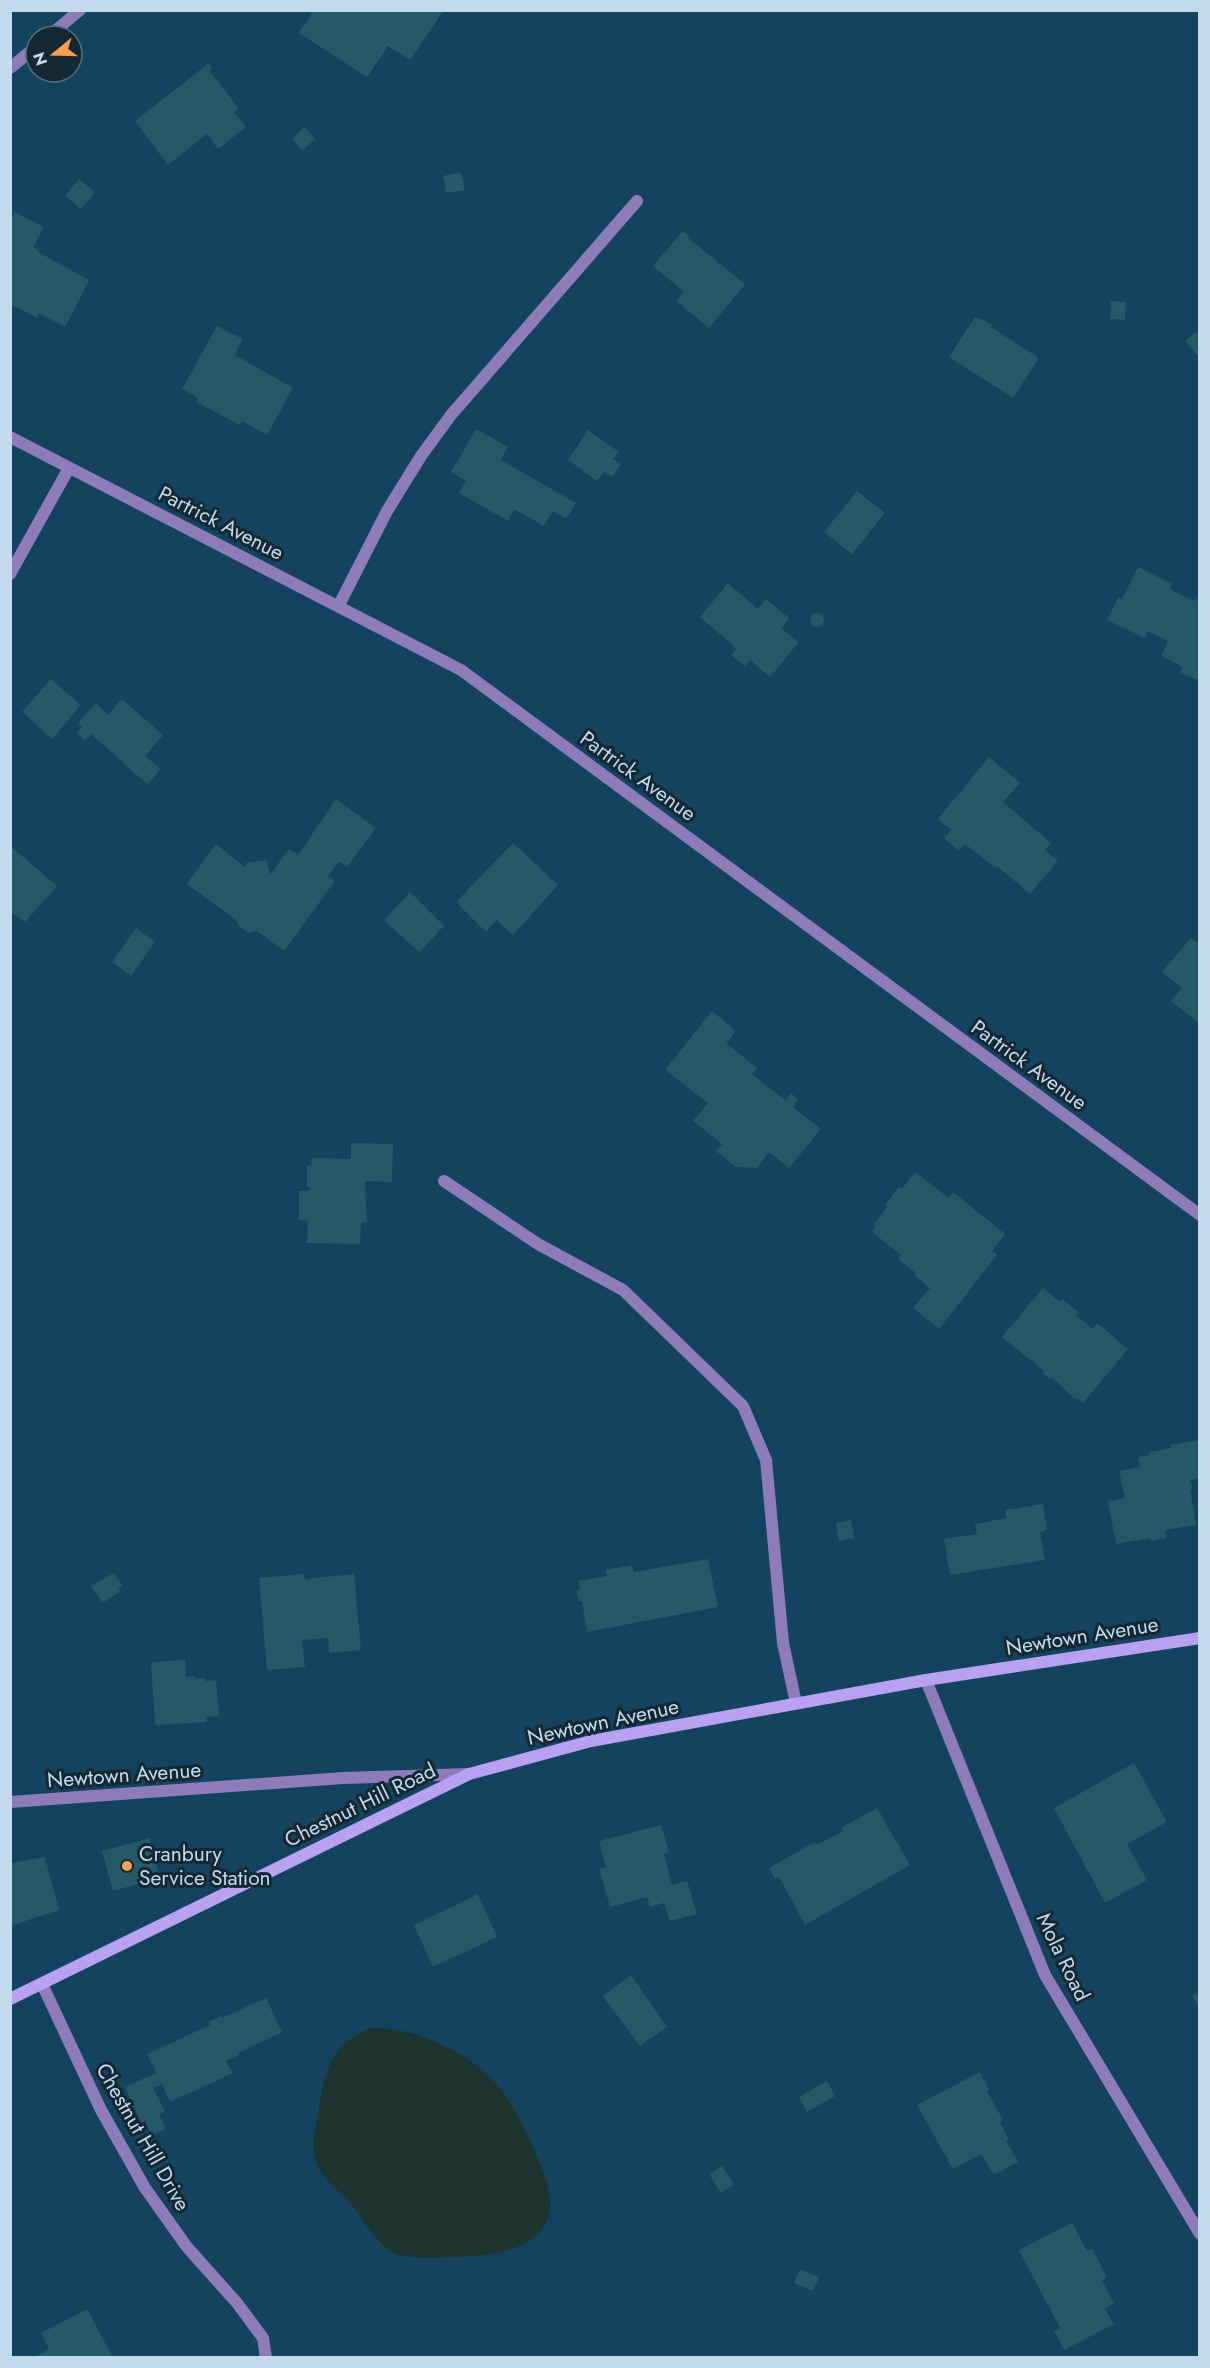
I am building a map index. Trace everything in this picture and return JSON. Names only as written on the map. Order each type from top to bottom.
[{"type":"main road","name":"Newtown Avenue","points":[[469,1774],[591,1741],[926,1680],[1200,1638]]},
{"type":"main road","name":"Chestnut Hill Road","points":[[10,1999],[469,1774]]},
{"type":"street","points":[[63,24],[80,10]]},
{"type":"street","points":[[10,68],[24,57]]},
{"type":"street","points":[[339,605],[387,511],[421,456],[451,415],[637,201]]},
{"type":"street","name":"Partrick Avenue","points":[[10,437],[339,605],[472,678],[1200,1215]]},
{"type":"street","points":[[10,574],[69,468]]},
{"type":"street","points":[[444,1181],[538,1244],[623,1290],[743,1406],[766,1460],[783,1643],[796,1703]]},
{"type":"street","name":"Mola Road","points":[[926,1680],[1045,1975],[1200,2234]]},
{"type":"street","name":"Newtown Avenue","points":[[10,1803],[343,1778],[469,1774]]},
{"type":"street","name":"Chestnut Hill Drive","points":[[42,1984],[101,2110],[145,2188],[187,2247],[237,2303],[263,2338],[266,2358]]},
{"type":"shaded area","points":[[371,2028],[408,2032],[443,2045],[474,2064],[507,2097],[541,2165],[550,2199],[549,2215],[545,2224],[533,2238],[513,2249],[485,2255],[421,2258],[403,2256],[389,2250],[378,2240],[352,2205],[319,2170],[313,2145],[326,2074],[337,2052],[357,2035]]},
{"type":"building","points":[[314,10],[444,10],[410,60],[388,46],[367,77],[299,33]]},
{"type":"building","points":[[209,63],[212,68],[209,70],[239,109],[234,112],[246,127],[218,149],[207,134],[168,165],[135,121]]},
{"type":"building","points":[[305,127],[315,139],[302,151],[292,138]]},
{"type":"building","points":[[461,172],[465,190],[446,193],[443,176]]},
{"type":"building","points":[[79,179],[95,192],[81,209],[65,196]]},
{"type":"building","points":[[15,212],[44,227],[33,247],[39,250],[38,252],[89,280],[65,327],[39,313],[37,318],[10,304],[10,221]]},
{"type":"building","points":[[683,231],[689,236],[687,237],[745,284],[709,328],[676,301],[684,292],[653,266]]},
{"type":"building","points":[[1111,301],[1126,302],[1125,320],[1110,319]]},
{"type":"building","points":[[975,317],[992,324],[991,327],[1039,358],[1013,398],[949,357]]},
{"type":"building","points":[[217,326],[243,339],[235,355],[293,388],[267,435],[242,421],[240,425],[196,402],[198,398],[182,389]]},
{"type":"building","points":[[1196,332],[1200,336],[1198,356],[1185,341]]},
{"type":"building","points":[[476,429],[508,447],[501,460],[576,503],[566,519],[553,511],[544,526],[514,509],[508,521],[459,493],[466,481],[451,472]]},
{"type":"building","points":[[588,430],[619,452],[613,459],[621,464],[612,477],[604,472],[597,481],[568,460]]},
{"type":"building","points":[[857,491],[885,513],[852,554],[824,532]]},
{"type":"building","points":[[1138,567],[1172,584],[1169,589],[1194,601],[1200,595],[1200,681],[1180,672],[1183,667],[1161,656],[1168,641],[1148,631],[1145,638],[1107,620],[1118,597],[1122,599]]},
{"type":"building","points":[[728,583],[758,609],[766,599],[789,618],[781,628],[799,642],[770,677],[750,660],[745,666],[731,655],[737,649],[700,617]]},
{"type":"building","points":[[817,613],[822,615],[824,620],[822,625],[817,627],[812,625],[810,620],[812,615]]},
{"type":"building","points":[[51,679],[81,705],[52,739],[22,712]]},
{"type":"building","points":[[122,699],[163,735],[145,756],[161,769],[147,784],[91,734],[85,741],[77,733],[82,727],[78,723],[96,703],[108,715]]},
{"type":"building","points":[[989,757],[1020,783],[1003,802],[1051,843],[1045,850],[1058,861],[1030,894],[997,866],[996,868],[965,844],[959,851],[944,838],[951,830],[938,819]]},
{"type":"building","points":[[336,799],[376,828],[347,867],[339,861],[328,876],[335,881],[284,951],[257,931],[248,933],[238,925],[237,921],[187,884],[216,844],[246,868],[246,863],[267,860],[270,875],[289,849],[298,855]]},
{"type":"building","points":[[513,843],[558,885],[513,935],[497,920],[486,932],[456,902]]},
{"type":"building","points":[[10,846],[57,886],[25,922],[10,912]]},
{"type":"building","points":[[410,892],[444,926],[419,952],[384,920]]},
{"type":"building","points":[[136,928],[155,942],[131,976],[112,962]]},
{"type":"building","points":[[1191,938],[1200,945],[1200,1024],[1171,1001],[1182,988],[1162,972]]},
{"type":"building","points":[[712,1011],[736,1031],[726,1043],[757,1068],[752,1074],[786,1101],[791,1093],[798,1100],[793,1107],[821,1129],[789,1168],[769,1152],[757,1168],[736,1167],[716,1151],[722,1144],[693,1121],[708,1103],[665,1070]]},
{"type":"building","points":[[351,1143],[393,1144],[392,1182],[365,1181],[367,1223],[361,1222],[360,1244],[307,1243],[308,1221],[299,1220],[299,1191],[310,1191],[311,1187],[307,1187],[307,1166],[311,1166],[312,1158],[351,1159]]},
{"type":"building","points":[[915,1172],[949,1198],[953,1192],[1005,1234],[992,1251],[997,1255],[939,1329],[913,1308],[930,1288],[898,1259],[901,1255],[872,1232],[876,1226],[874,1224],[887,1207],[885,1205],[899,1187],[902,1189]]},
{"type":"building","points":[[1043,1288],[1060,1302],[1062,1299],[1079,1312],[1076,1315],[1093,1329],[1097,1323],[1128,1349],[1083,1403],[1077,1398],[1076,1400],[1052,1377],[1050,1379],[1043,1374],[1044,1371],[1002,1337]]},
{"type":"building","points":[[1200,1440],[1200,1478],[1189,1480],[1193,1489],[1190,1489],[1196,1525],[1165,1530],[1166,1538],[1116,1544],[1108,1501],[1125,1498],[1119,1471],[1140,1467],[1138,1457],[1150,1455],[1149,1452],[1171,1448],[1170,1445]]},
{"type":"building","points":[[1043,1504],[1047,1530],[1040,1532],[1045,1560],[950,1575],[944,1539],[977,1534],[975,1524],[1007,1518],[1005,1510]]},
{"type":"building","points":[[851,1520],[854,1538],[839,1541],[836,1523]]},
{"type":"building","points":[[708,1559],[718,1607],[587,1632],[582,1601],[579,1601],[576,1590],[580,1589],[578,1581],[607,1576],[605,1570],[632,1565],[634,1572]]},
{"type":"building","points":[[114,1573],[123,1586],[118,1588],[120,1592],[102,1603],[91,1586]]},
{"type":"building","points":[[304,1574],[305,1579],[354,1574],[361,1650],[329,1653],[328,1638],[302,1640],[305,1667],[267,1670],[259,1578]]},
{"type":"building","points":[[185,1660],[186,1677],[205,1678],[205,1681],[216,1680],[219,1716],[206,1717],[207,1722],[155,1725],[151,1662]]},
{"type":"building","points":[[1134,1763],[1167,1822],[1127,1844],[1147,1880],[1105,1903],[1054,1808]]},
{"type":"building","points":[[877,1808],[910,1865],[805,1925],[779,1877],[775,1879],[769,1868],[815,1842],[817,1845],[843,1831],[841,1828]]},
{"type":"building","points":[[661,1825],[669,1852],[664,1854],[672,1885],[687,1881],[697,1914],[670,1921],[664,1903],[650,1907],[647,1897],[610,1907],[599,1868],[606,1867],[599,1841]]},
{"type":"building","points":[[150,1838],[160,1878],[113,1891],[102,1851]]},
{"type":"building","points":[[45,1857],[59,1910],[10,1926],[10,1863]]},
{"type":"building","points":[[478,1894],[497,1937],[433,1967],[414,1925]]},
{"type":"building","points":[[631,1975],[667,2027],[640,2046],[603,1996]]},
{"type":"building","points":[[1200,1992],[1200,2009],[1192,1996]]},
{"type":"building","points":[[266,1998],[282,2032],[226,2061],[233,2073],[170,2102],[162,2084],[153,2088],[165,2112],[159,2114],[166,2129],[152,2135],[145,2121],[141,2123],[125,2087],[156,2073],[147,2054],[210,2025],[208,2022]]},
{"type":"building","points":[[980,2072],[989,2090],[987,2091],[1003,2120],[1000,2122],[1009,2140],[1006,2141],[1018,2162],[994,2175],[981,2154],[953,2169],[917,2105]]},
{"type":"building","points":[[827,2081],[835,2096],[807,2112],[799,2097]]},
{"type":"building","points":[[722,2166],[734,2184],[721,2193],[709,2174]]},
{"type":"building","points":[[1072,2223],[1087,2251],[1092,2248],[1107,2277],[1102,2280],[1114,2303],[1105,2309],[1114,2324],[1064,2350],[1054,2331],[1060,2328],[1019,2250]]},
{"type":"building","points":[[800,2269],[819,2277],[813,2291],[794,2283]]},
{"type":"building","points":[[87,2309],[113,2358],[33,2358],[49,2349],[41,2333]]},
{"type":"place","name":"Cranbury Service Station","points":[[127,1866]]}]
